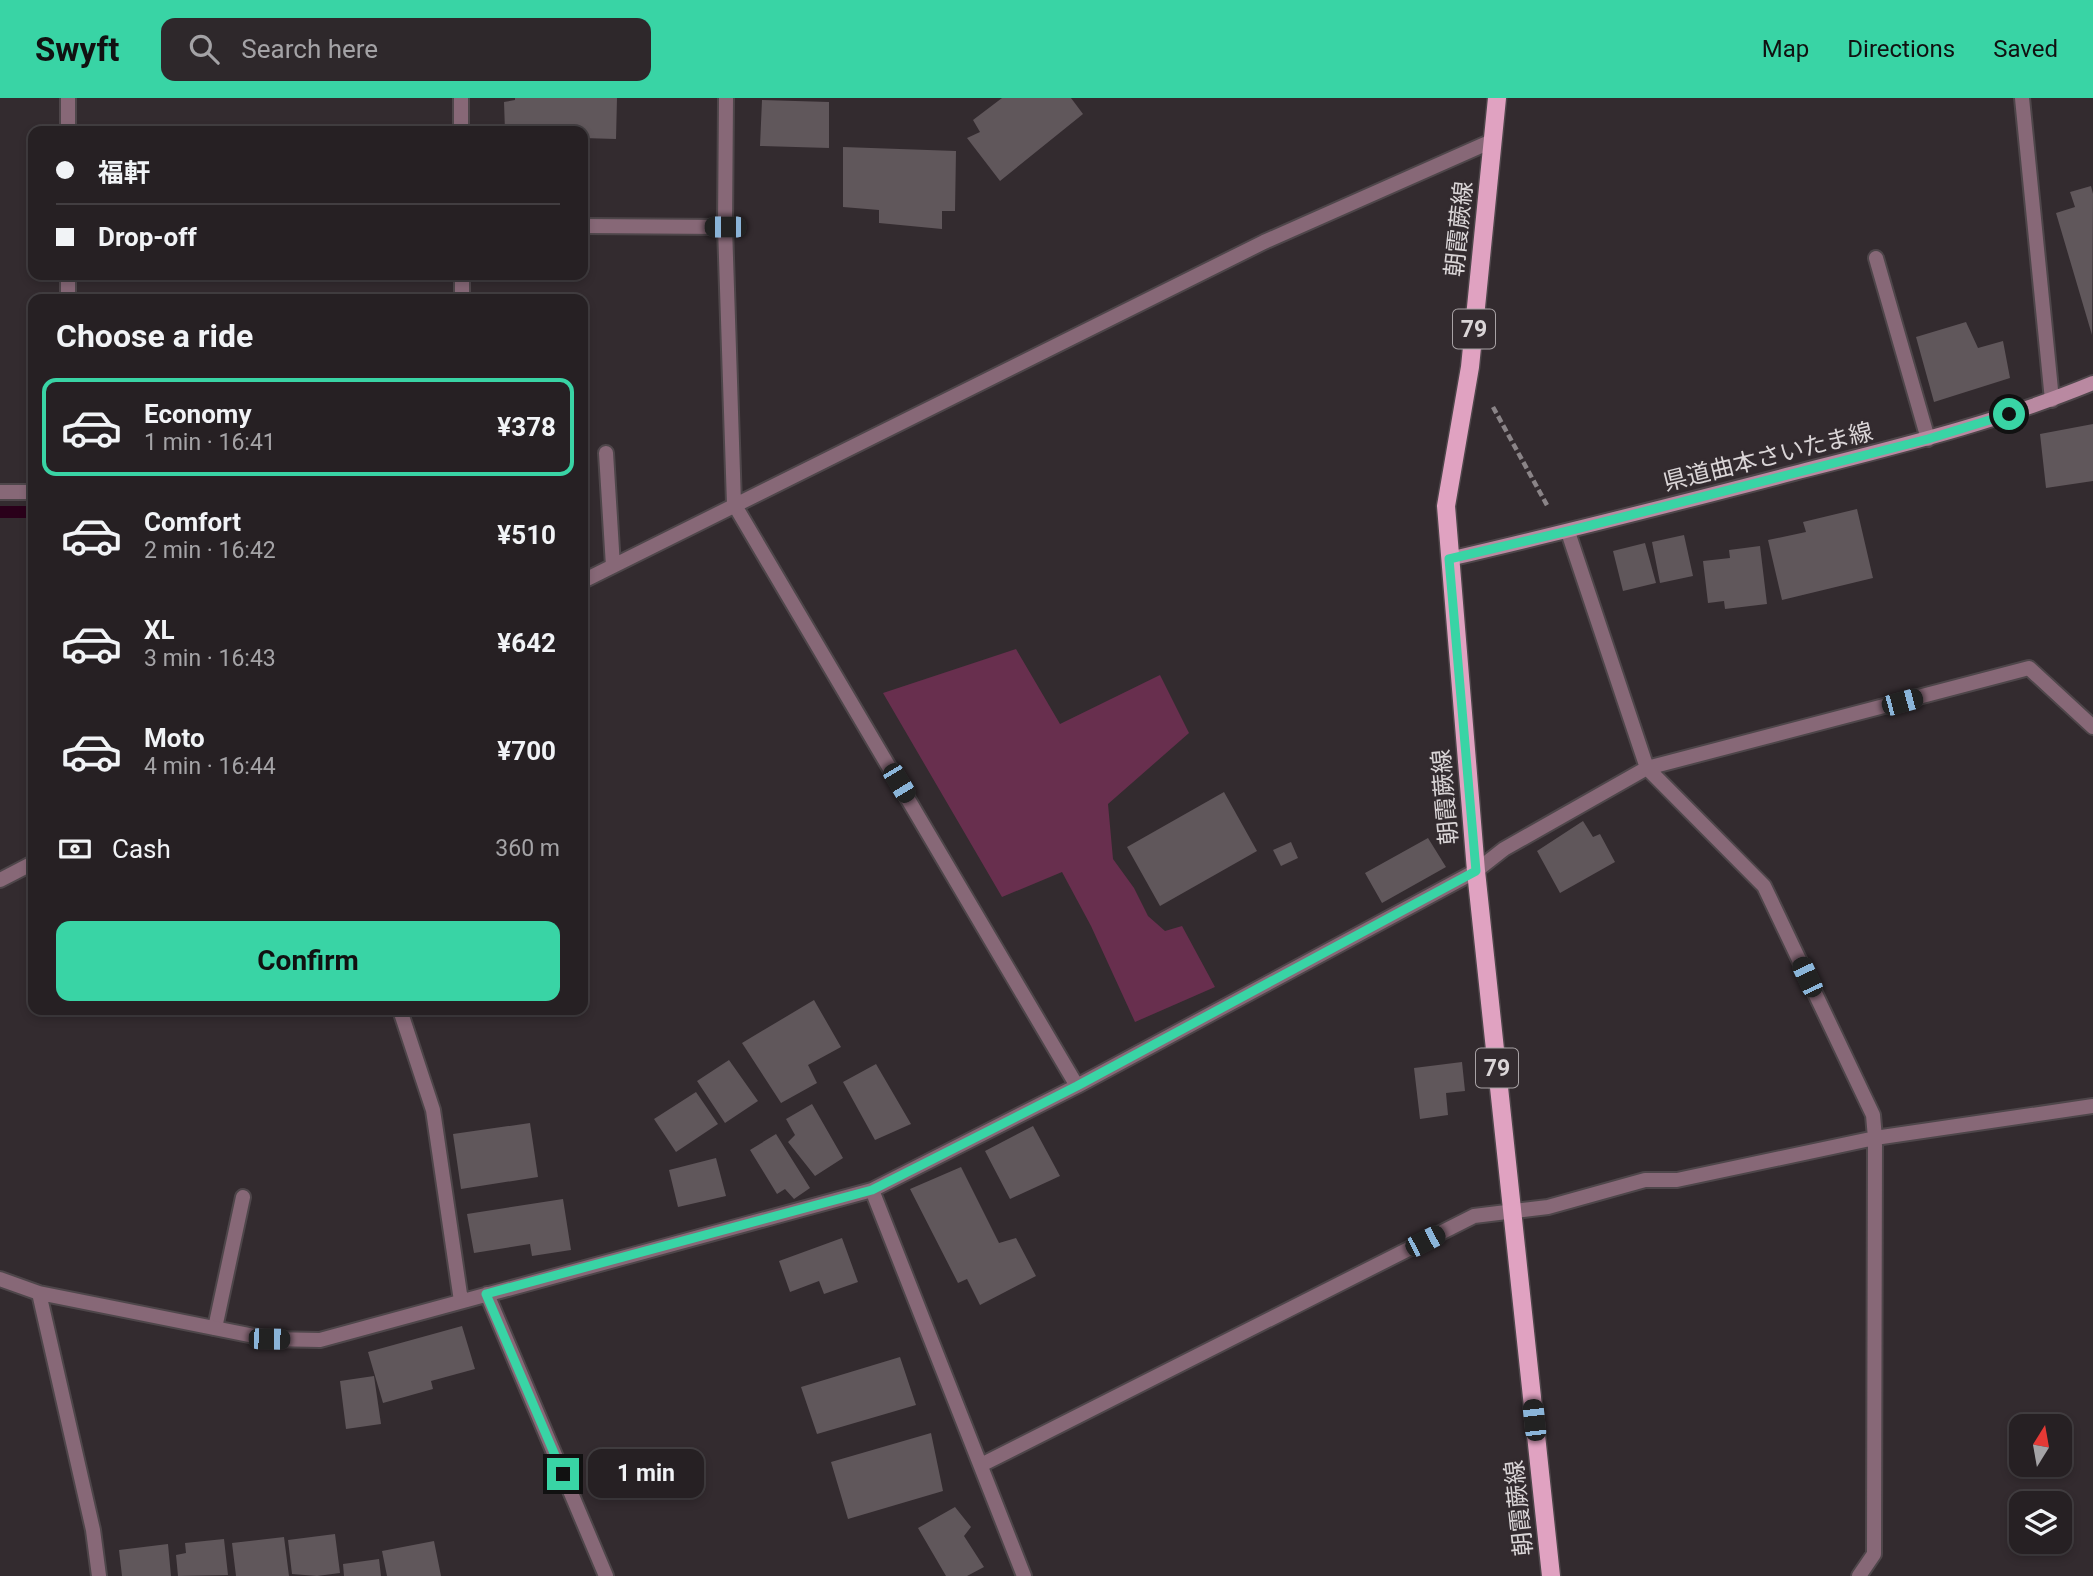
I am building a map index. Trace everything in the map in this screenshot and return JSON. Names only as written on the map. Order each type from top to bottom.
[{"type":"main road","name":"朝霞蕨線","points":[[1497,98],[1470,366],[1446,506],[1476,871],[1551,1576]]},
{"type":"main road","name":"県道曲本さいたま線","points":[[1449,559],[1928,439],[2052,400],[2093,383]]},
{"type":"street","points":[[68,98],[68,126]]},
{"type":"street","points":[[461,98],[461,126]]},
{"type":"street","points":[[726,98],[725,227],[734,504],[1077,1086]]},
{"type":"street","points":[[2022,98],[2052,400]]},
{"type":"street","points":[[588,578],[1264,242],[1492,141]]},
{"type":"street","points":[[588,226],[725,227]]},
{"type":"street","points":[[1876,258],[1928,439]]},
{"type":"street","points":[[606,453],[613,566]]},
{"type":"street","points":[[0,492],[28,492]]},
{"type":"street","points":[[1568,531],[1647,768],[1764,886],[1872,1115],[1875,1138],[1874,1554],[1859,1576]]},
{"type":"street","points":[[0,1279],[39,1293],[269,1339],[320,1340],[872,1190],[1077,1086],[1476,871],[1504,849],[1647,768],[2029,668],[2093,727]]},
{"type":"street","points":[[0,880],[28,866]]},
{"type":"street","points":[[402,1015],[433,1110],[461,1301]]},
{"type":"street","points":[[981,1465],[1474,1216],[1548,1207],[1645,1180],[1677,1180],[1875,1138],[2093,1106]]},
{"type":"street","points":[[872,1190],[1024,1576]]},
{"type":"street","points":[[215,1328],[243,1197]]},
{"type":"street","points":[[39,1293],[93,1530],[99,1576]]},
{"type":"street","points":[[486,1294],[606,1576]]},
{"type":"path","points":[[1470,366],[1548,507],[1568,531]]},
{"type":"shaded area","points":[[1016,649],[1060,724],[1160,675],[1189,733],[1108,804],[1113,859],[1134,888],[1148,916],[1165,931],[1182,926],[1215,987],[1135,1022],[1091,926],[1062,872],[1002,897],[883,693]]},
{"type":"building","points":[[617,98],[616,139],[588,138],[588,126],[505,126],[504,102]]},
{"type":"building","points":[[1002,98],[1071,98],[1083,114],[1000,181],[967,138],[980,132],[973,120]]},
{"type":"building","points":[[762,100],[829,102],[829,148],[760,146]]},
{"type":"building","points":[[843,147],[956,151],[955,211],[942,211],[942,229],[879,223],[879,210],[843,207]]},
{"type":"building","points":[[2091,186],[2092,335],[2056,213],[2075,207],[2070,192]]},
{"type":"building","points":[[1966,322],[1978,348],[2003,341],[2010,378],[1934,402],[1916,337]]},
{"type":"building","points":[[2093,424],[2093,481],[2046,488],[2040,434]]},
{"type":"building","points":[[1857,509],[1873,578],[1782,600],[1768,540],[1806,532],[1803,522]]},
{"type":"building","points":[[1684,535],[1693,576],[1660,583],[1652,542]]},
{"type":"building","points":[[1645,543],[1656,583],[1623,591],[1613,551]]},
{"type":"building","points":[[1760,546],[1767,604],[1725,609],[1724,601],[1708,603],[1703,561],[1730,558],[1729,550]]},
{"type":"building","points":[[1224,792],[1257,851],[1160,906],[1127,847]]},
{"type":"building","points":[[1583,821],[1593,837],[1600,834],[1615,862],[1560,893],[1537,851]]},
{"type":"building","points":[[1428,838],[1446,867],[1382,903],[1365,873]]},
{"type":"building","points":[[1291,842],[1298,858],[1281,866],[1273,850]]},
{"type":"building","points":[[814,1000],[841,1047],[808,1065],[817,1083],[781,1103],[742,1043]]},
{"type":"building","points":[[729,1060],[758,1101],[725,1123],[697,1081]]},
{"type":"building","points":[[1462,1062],[1465,1091],[1446,1093],[1448,1115],[1420,1119],[1414,1068]]},
{"type":"building","points":[[876,1064],[911,1124],[875,1140],[843,1082]]},
{"type":"building","points":[[696,1092],[718,1124],[676,1152],[654,1119]]},
{"type":"building","points":[[812,1104],[843,1158],[815,1176],[788,1142],[795,1135],[786,1119]]},
{"type":"building","points":[[530,1123],[538,1177],[461,1189],[453,1134]]},
{"type":"building","points":[[1033,1126],[1060,1176],[1010,1199],[985,1151]]},
{"type":"building","points":[[776,1134],[810,1188],[794,1199],[785,1189],[777,1194],[750,1150]]},
{"type":"building","points":[[716,1158],[726,1196],[678,1207],[669,1170]]},
{"type":"building","points":[[961,1167],[999,1243],[1016,1238],[1036,1276],[980,1305],[967,1279],[958,1283],[910,1189]]},
{"type":"building","points":[[563,1199],[571,1250],[532,1256],[530,1244],[474,1253],[467,1214]]},
{"type":"building","points":[[842,1238],[858,1282],[824,1294],[819,1281],[790,1292],[779,1261]]},
{"type":"building","points":[[462,1326],[475,1369],[431,1381],[433,1389],[383,1403],[368,1352]]},
{"type":"building","points":[[900,1357],[916,1405],[817,1434],[801,1387]]},
{"type":"building","points":[[374,1376],[381,1424],[346,1429],[340,1381]]},
{"type":"building","points":[[931,1433],[943,1491],[848,1519],[831,1462]]},
{"type":"building","points":[[955,1507],[971,1527],[964,1536],[984,1567],[967,1576],[946,1576],[918,1528]]},
{"type":"building","points":[[335,1534],[340,1573],[317,1576],[292,1574],[288,1540]]},
{"type":"building","points":[[284,1537],[289,1576],[236,1576],[232,1543]]},
{"type":"building","points":[[224,1539],[228,1575],[178,1576],[176,1555],[186,1553],[185,1543]]},
{"type":"building","points":[[434,1541],[441,1576],[387,1576],[382,1551]]},
{"type":"building","points":[[168,1544],[171,1576],[122,1576],[119,1550]]},
{"type":"building","points":[[379,1559],[381,1576],[344,1576],[343,1564]]},
{"type":"waterway","points":[[0,512],[28,512]]},
{"type":"route","points":[[563,1474],[486,1294],[872,1190],[1077,1086],[1476,871],[1449,559],[1944,435],[2009,414]]}]
